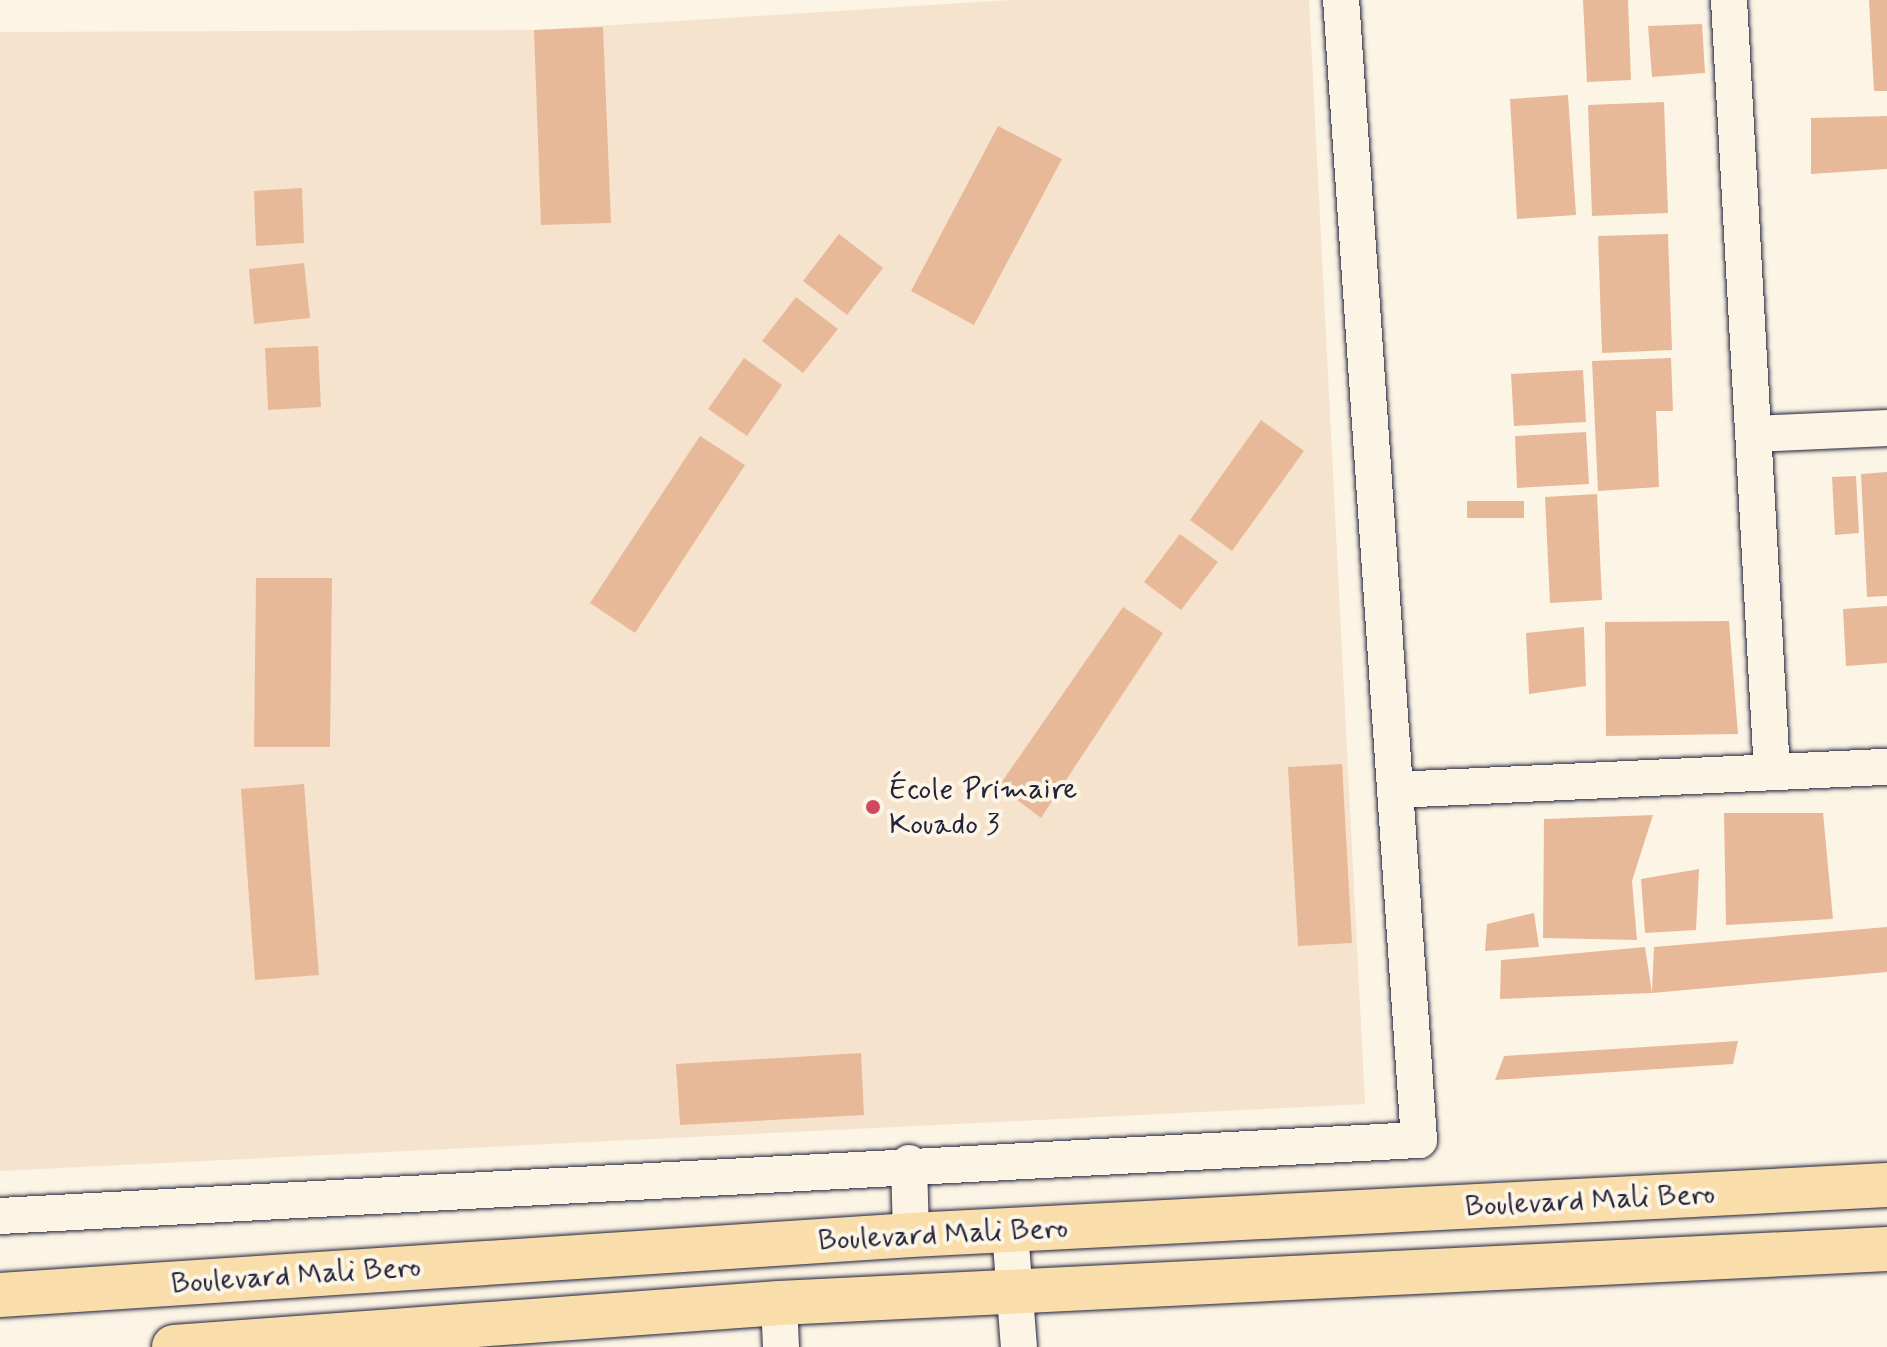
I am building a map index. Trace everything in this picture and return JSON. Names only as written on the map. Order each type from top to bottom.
[{"type":"main road","name":"Boulevard Mali Bero","points":[[0,1295],[911,1235],[1887,1185]]},
{"type":"main road","name":"Boulevard Mali Bero","points":[[174,1347],[779,1303],[1014,1296],[1887,1249]]},
{"type":"street","points":[[0,1216],[909,1163],[1419,1140],[1341,0]]},
{"type":"street","points":[[1729,0],[1772,771]]},
{"type":"street","points":[[1754,434],[1887,428]]},
{"type":"street","points":[[1395,790],[1887,767]]},
{"type":"street","points":[[909,1163],[911,1235]]},
{"type":"street","points":[[1010,1231],[1019,1347]]},
{"type":"street","points":[[779,1303],[781,1347]]},
{"type":"shaded area","points":[[1010,0],[1309,0],[1365,1104],[0,1171],[0,32],[534,30]]},
{"type":"building","points":[[1583,0],[1628,0],[1631,80],[1587,82]]},
{"type":"building","points":[[1869,0],[1887,0],[1887,91],[1874,91]]},
{"type":"building","points":[[1702,24],[1705,73],[1652,77],[1648,26]]},
{"type":"building","points":[[603,27],[611,223],[541,225],[534,30]]},
{"type":"building","points":[[1568,95],[1576,215],[1517,219],[1510,99]]},
{"type":"building","points":[[1664,102],[1668,213],[1592,216],[1588,105]]},
{"type":"building","points":[[1887,116],[1887,169],[1811,174],[1811,118]]},
{"type":"building","points":[[998,126],[1062,159],[974,325],[911,291]]},
{"type":"building","points":[[302,188],[304,243],[256,246],[254,191]]},
{"type":"building","points":[[839,234],[883,268],[847,315],[803,281]]},
{"type":"building","points":[[1668,234],[1672,350],[1602,353],[1598,236]]},
{"type":"building","points":[[304,263],[310,318],[254,324],[249,269]]},
{"type":"building","points":[[796,297],[838,329],[803,373],[762,341]]},
{"type":"building","points":[[318,346],[321,407],[268,410],[265,348]]},
{"type":"building","points":[[744,358],[782,385],[747,436],[708,409]]},
{"type":"building","points":[[1671,358],[1673,411],[1656,411],[1659,487],[1598,491],[1592,361]]},
{"type":"building","points":[[1583,370],[1586,422],[1514,426],[1511,374]]},
{"type":"building","points":[[1261,420],[1304,451],[1232,551],[1190,520]]},
{"type":"building","points":[[1586,432],[1589,484],[1517,488],[1515,436]]},
{"type":"building","points":[[700,436],[745,465],[635,633],[590,603]]},
{"type":"building","points":[[1887,472],[1887,596],[1867,597],[1861,474]]},
{"type":"building","points":[[1856,476],[1859,533],[1835,535],[1832,477]]},
{"type":"building","points":[[1597,494],[1602,600],[1550,603],[1545,497]]},
{"type":"building","points":[[1467,501],[1524,501],[1524,518],[1467,518]]},
{"type":"building","points":[[1180,534],[1218,562],[1181,610],[1144,582]]},
{"type":"building","points":[[256,578],[332,578],[330,747],[254,747]]},
{"type":"building","points":[[1887,606],[1887,663],[1846,666],[1843,609]]},
{"type":"building","points":[[1123,607],[1163,633],[1041,818],[999,786]]},
{"type":"building","points":[[1729,621],[1738,734],[1606,736],[1605,622]]},
{"type":"building","points":[[1584,627],[1586,686],[1529,694],[1526,633]]},
{"type":"building","points":[[1342,764],[1352,943],[1298,946],[1288,767]]},
{"type":"building","points":[[304,784],[319,975],[255,980],[241,789]]},
{"type":"building","points":[[1724,813],[1823,813],[1833,919],[1726,925]]},
{"type":"building","points":[[1653,815],[1632,881],[1637,940],[1543,938],[1544,819]]},
{"type":"building","points":[[1699,869],[1696,930],[1645,933],[1641,879]]},
{"type":"building","points":[[1534,913],[1539,947],[1485,951],[1487,924]]},
{"type":"building","points":[[1887,927],[1887,972],[1652,993],[1654,947]]},
{"type":"building","points":[[1645,947],[1652,993],[1500,999],[1501,960]]},
{"type":"building","points":[[1738,1041],[1733,1064],[1495,1080],[1504,1056]]},
{"type":"building","points":[[861,1053],[864,1115],[680,1125],[676,1064]]},
{"type":"place","name":"École Primaire Kouado 3","points":[[873,807]]}]
